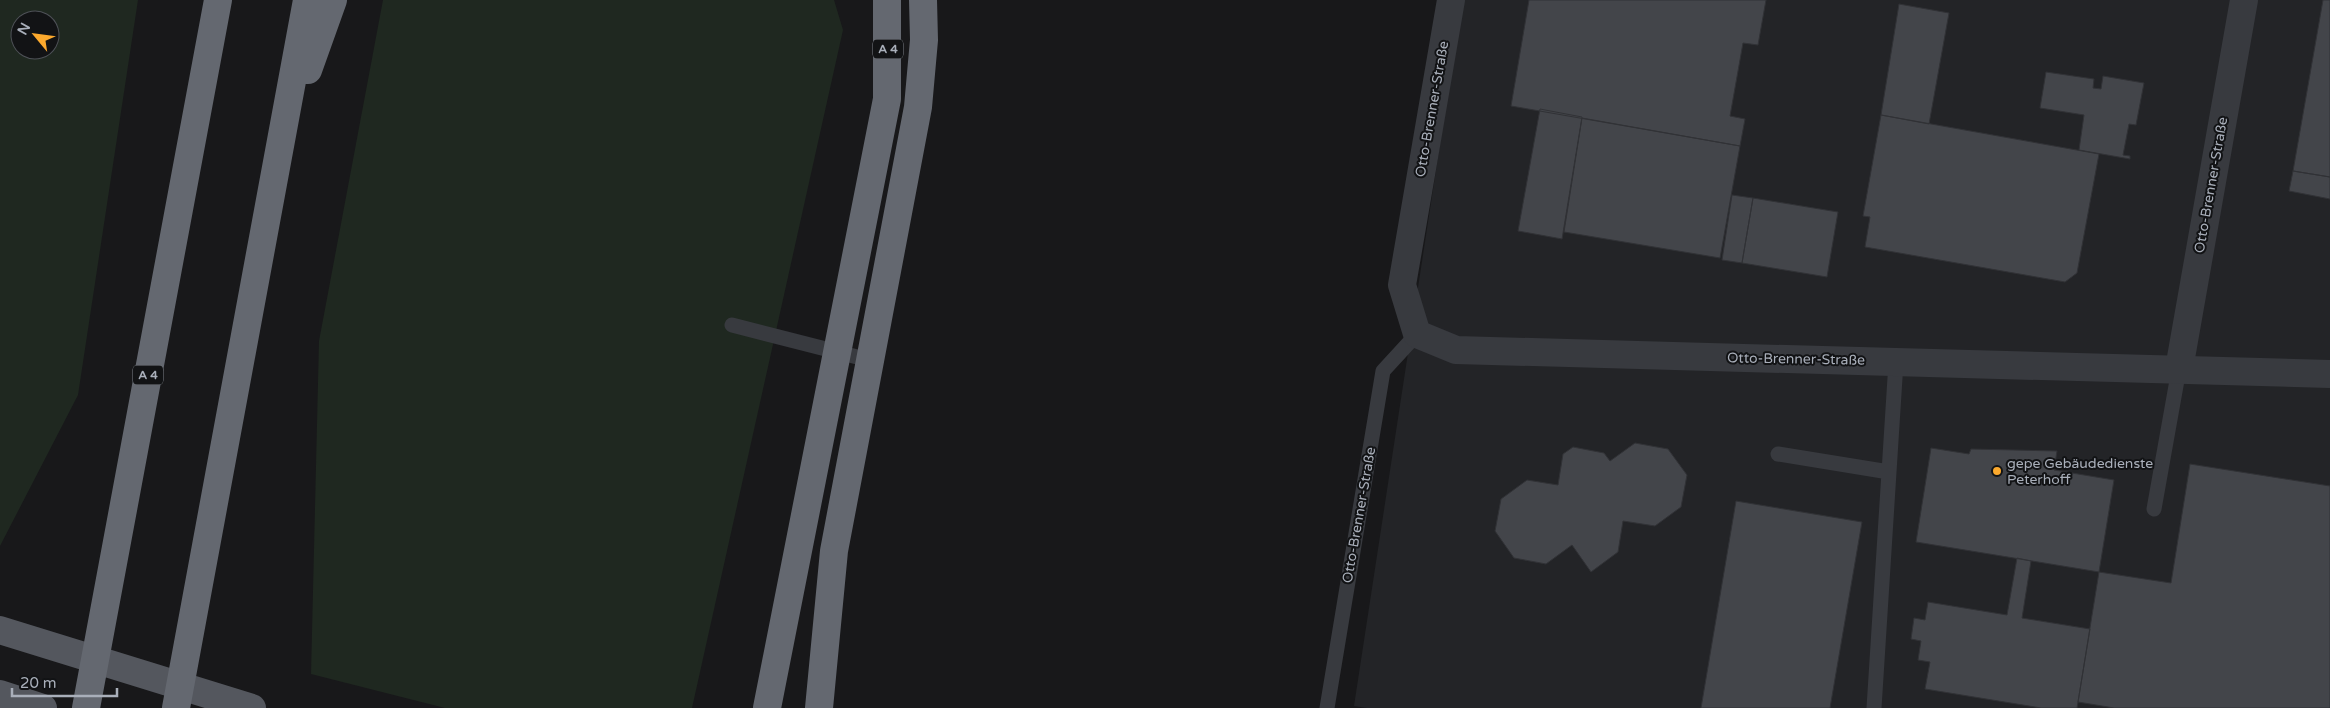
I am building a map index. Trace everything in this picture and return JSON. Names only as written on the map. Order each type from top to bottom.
[{"type":"highway","points":[[202,0],[210,42]]},
{"type":"highway","name":"A 4","points":[[86,708],[218,0]]},
{"type":"highway","points":[[176,708],[307,0]]},
{"type":"highway","points":[[280,147],[333,0]]},
{"type":"highway","name":"A 4","points":[[837,352],[887,99],[887,0]]},
{"type":"highway","points":[[819,708],[834,551],[918,107],[924,40],[923,0]]},
{"type":"highway","points":[[767,708],[837,352]]},
{"type":"main road","points":[[0,630],[252,708]]},
{"type":"main road","points":[[0,694],[43,708]]},
{"type":"street","name":"Otto-Brenner-Straße","points":[[1451,0],[1402,285],[1417,334],[1456,350],[2330,374]]},
{"type":"street","name":"Otto-Brenner-Straße","points":[[2179,369],[2244,0]]},
{"type":"lane","points":[[732,325],[869,360]]},
{"type":"lane","name":"Otto-Brenner-Straße","points":[[1327,708],[1383,371],[1417,334]]},
{"type":"lane","points":[[1874,708],[1896,362]]},
{"type":"lane","points":[[2154,509],[2179,369]]},
{"type":"lane","points":[[1778,454],[1889,472]]},
{"type":"shaded area","points":[[0,0],[138,0],[78,395],[0,546]]},
{"type":"shaded area","points":[[383,0],[834,0],[843,30],[692,708],[445,708],[311,674],[319,341]]},
{"type":"shaded area","points":[[1462,0],[2330,0],[2330,708],[1367,708],[1354,706]]},
{"type":"building","points":[[1529,0],[1766,0],[1758,45],[1743,43],[1730,116],[1745,119],[1740,146],[1511,106]]},
{"type":"building","points":[[2323,0],[2330,0],[2330,177],[2293,171]]},
{"type":"building","points":[[1899,4],[1949,13],[1929,124],[1881,115]]},
{"type":"building","points":[[2046,72],[2094,79],[2093,88],[2101,89],[2103,76],[2144,83],[2136,125],[2129,124],[2123,155],[2130,156],[2130,159],[2079,150],[2084,115],[2040,108]]},
{"type":"building","points":[[1540,109],[1582,117],[1562,239],[1518,231]]},
{"type":"building","points":[[1881,115],[2099,154],[2077,273],[2065,282],[1865,247],[1870,217],[1863,216]]},
{"type":"building","points":[[1582,118],[1740,146],[1720,258],[1564,232]]},
{"type":"building","points":[[2293,171],[2330,177],[2330,199],[2289,191]]},
{"type":"building","points":[[1732,195],[1753,198],[1742,263],[1722,260]]},
{"type":"building","points":[[1753,198],[1838,212],[1827,277],[1742,263]]},
{"type":"building","points":[[1635,443],[1668,449],[1687,475],[1681,507],[1655,526],[1623,521],[1618,552],[1591,572],[1572,545],[1546,564],[1514,558],[1495,531],[1501,499],[1527,480],[1558,485],[1563,454],[1573,447],[1604,453],[1610,461]]},
{"type":"building","points":[[1931,448],[1969,454],[1971,449],[2057,451],[2054,470],[2114,480],[2099,572],[1916,542]]},
{"type":"building","points":[[2190,464],[2330,486],[2330,708],[2114,708],[2078,702],[2099,572],[2171,583]]},
{"type":"building","points":[[1736,501],[1862,522],[1830,708],[1701,708]]},
{"type":"building","points":[[2017,558],[2031,561],[2022,618],[2090,629],[2077,708],[2041,708],[1925,689],[1930,662],[1918,660],[1921,641],[1911,639],[1914,618],[1925,620],[1928,602],[2007,615]]},
{"type":"place","name":"gepe Gebäudedienste Peterhoff","points":[[1997,471]]}]
